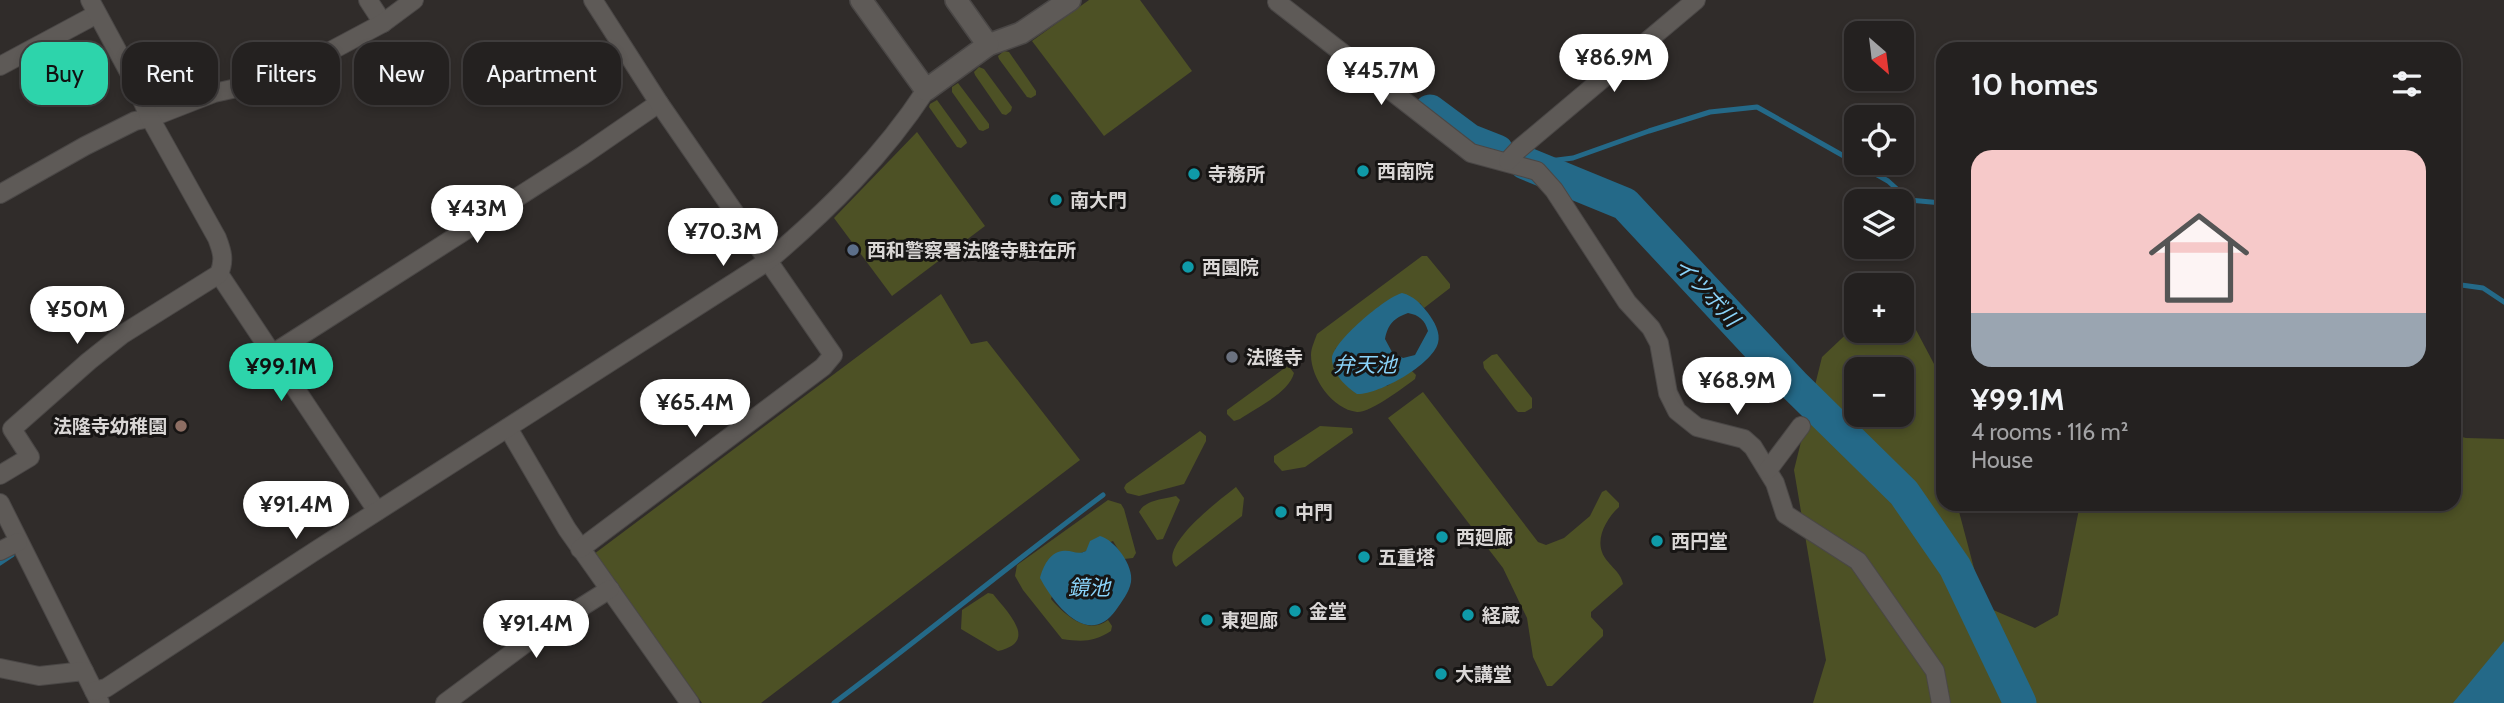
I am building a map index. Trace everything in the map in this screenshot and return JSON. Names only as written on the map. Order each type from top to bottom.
[{"type":"main road","points":[[862,0],[926,90],[988,45],[1021,33],[1070,0]]},
{"type":"main road","points":[[957,0],[988,45]]},
{"type":"street","points":[[368,0],[383,23]]},
{"type":"street","points":[[0,194],[135,121],[150,118],[214,93],[278,79],[383,23],[414,0]]},
{"type":"street","points":[[580,549],[823,367],[833,355],[659,103],[593,0]]},
{"type":"street","points":[[1508,161],[1696,0]]},
{"type":"street","points":[[1274,1],[1471,153],[1537,171],[1554,190],[1627,302],[1651,328],[1659,342],[1668,393],[1677,411],[1697,427],[1744,439],[1753,447],[1768,470],[1785,514],[1858,561],[1935,671],[1941,703]]},
{"type":"street","points":[[0,66],[94,7],[150,118],[216,237],[224,257],[219,274],[123,334],[12,429],[30,457],[0,475]]},
{"type":"street","points":[[0,503],[84,671],[99,693],[768,261],[829,207],[861,174],[897,133],[926,90]]},
{"type":"street","points":[[272,354],[582,156],[659,103]]},
{"type":"street","points":[[219,274],[377,511]]},
{"type":"street","points":[[1768,470],[1801,426]]},
{"type":"street","points":[[508,428],[580,549],[690,703]]},
{"type":"street","points":[[0,551],[18,542]]},
{"type":"street","points":[[445,703],[534,637],[610,589]]},
{"type":"street","points":[[0,668],[39,676],[84,671]]},
{"type":"green space","points":[[1089,0],[1140,0],[1192,71],[1104,136],[1032,41]]},
{"type":"green space","points":[[1004,51],[1009,52],[1036,91],[1036,95],[1027,97],[999,59],[998,56]]},
{"type":"green space","points":[[979,67],[984,69],[1012,107],[1006,115],[1002,114],[975,75],[974,72]]},
{"type":"green space","points":[[958,83],[989,124],[989,128],[979,130],[952,92],[952,87]]},
{"type":"green space","points":[[937,100],[966,140],[967,143],[961,148],[957,147],[929,107]]},
{"type":"green space","points":[[917,132],[985,226],[892,296],[834,218]]},
{"type":"green space","points":[[1422,256],[1427,256],[1450,284],[1450,288],[1424,308],[1420,303],[1335,349],[1387,386],[1411,370],[1416,375],[1415,379],[1370,408],[1357,412],[1348,410],[1331,399],[1315,373],[1311,355],[1317,334]]},
{"type":"green space","points":[[941,294],[971,344],[987,341],[1080,460],[761,703],[702,703],[594,554]]},
{"type":"green space","points":[[1915,328],[1936,368],[1936,511],[1959,511],[1984,606],[2035,628],[2058,615],[2079,511],[2461,511],[2461,437],[2504,439],[2504,703],[1813,703],[1826,660],[1794,470],[1822,357],[1844,336],[1844,343],[1914,343]]},
{"type":"green space","points":[[1497,354],[1532,398],[1532,408],[1525,412],[1515,409],[1484,368],[1483,362]]},
{"type":"green space","points":[[1286,367],[1294,373],[1279,393],[1240,419],[1234,421],[1227,414],[1227,410]]},
{"type":"green space","points":[[1423,392],[1538,542],[1546,545],[1564,538],[1590,516],[1602,492],[1606,490],[1619,503],[1619,507],[1604,527],[1601,546],[1604,556],[1623,584],[1591,612],[1591,617],[1603,630],[1603,636],[1552,686],[1547,686],[1533,657],[1527,618],[1503,568],[1388,418]]},
{"type":"green space","points":[[1320,426],[1352,428],[1353,433],[1305,467],[1282,471],[1274,462],[1274,456]]},
{"type":"green space","points":[[1200,431],[1206,436],[1206,441],[1184,484],[1139,496],[1127,493],[1124,488],[1126,484]]},
{"type":"green space","points":[[1236,487],[1244,498],[1242,516],[1176,567],[1172,558],[1182,536],[1205,512]]},
{"type":"green space","points":[[1176,496],[1180,500],[1163,539],[1157,540],[1139,512],[1150,502]]},
{"type":"green space","points":[[1108,500],[1121,504],[1124,509],[1136,553],[1133,558],[1124,559],[1113,541],[1078,554],[1066,551],[1051,599],[1069,616],[1085,624],[1092,626],[1108,620],[1112,626],[1111,631],[1088,640],[1062,639],[1023,590],[1015,576],[1017,565]]},
{"type":"green space","points":[[988,593],[993,594],[1012,618],[1018,634],[1017,641],[1010,647],[998,651],[961,629],[962,610]]},
{"type":"water","name":"弁天池","points":[[1406,294],[1423,306],[1436,327],[1438,343],[1426,360],[1403,377],[1378,390],[1357,394],[1344,384],[1337,374],[1332,359],[1334,351],[1361,321],[1394,296]],"holes":[[[1408,313],[1423,321],[1428,331],[1415,355],[1403,358],[1392,352],[1385,339],[1392,322]]]},
{"type":"water","name":"鏡池","points":[[1100,536],[1106,538],[1122,554],[1130,569],[1131,582],[1123,600],[1105,621],[1094,625],[1083,624],[1063,610],[1040,578],[1045,565],[1057,552],[1086,551],[1090,541]]},
{"type":"water","points":[[2504,641],[2504,703],[2453,703]]},
{"type":"waterway","points":[[1533,163],[1573,158],[1710,112],[1757,107],[1888,181],[1909,200],[1936,202]]},
{"type":"waterway","name":"イツボ川","points":[[1430,111],[1469,140],[1497,151]]},
{"type":"waterway","name":"イツボ川","points":[[1525,163],[1625,204],[1794,385],[1904,493],[1955,567],[2020,703]]},
{"type":"waterway","points":[[2461,285],[2483,288],[2504,302]]},
{"type":"waterway","points":[[834,703],[1103,495]]},
{"type":"waterway","points":[[0,563],[12,555]]},
{"type":"place","name":"西南院","points":[[1363,171]]},
{"type":"place","name":"寺務所","points":[[1194,174]]},
{"type":"place","name":"南大門","points":[[1056,200]]},
{"type":"place","name":"西和警察署法隆寺駐在所","points":[[853,250]]},
{"type":"place","name":"西園院","points":[[1188,267]]},
{"type":"place","name":"法隆寺","points":[[1232,357]]},
{"type":"place","name":"法隆寺幼稚園","points":[[181,426]]},
{"type":"place","name":"中門","points":[[1281,512]]},
{"type":"place","name":"西廻廊","points":[[1442,537]]},
{"type":"place","name":"西円堂","points":[[1657,541]]},
{"type":"place","name":"五重塔","points":[[1364,557]]},
{"type":"place","name":"金堂","points":[[1295,611]]},
{"type":"place","name":"経蔵","points":[[1468,615]]},
{"type":"place","name":"東廻廊","points":[[1207,620]]},
{"type":"place","name":"大講堂","points":[[1441,674]]}]
